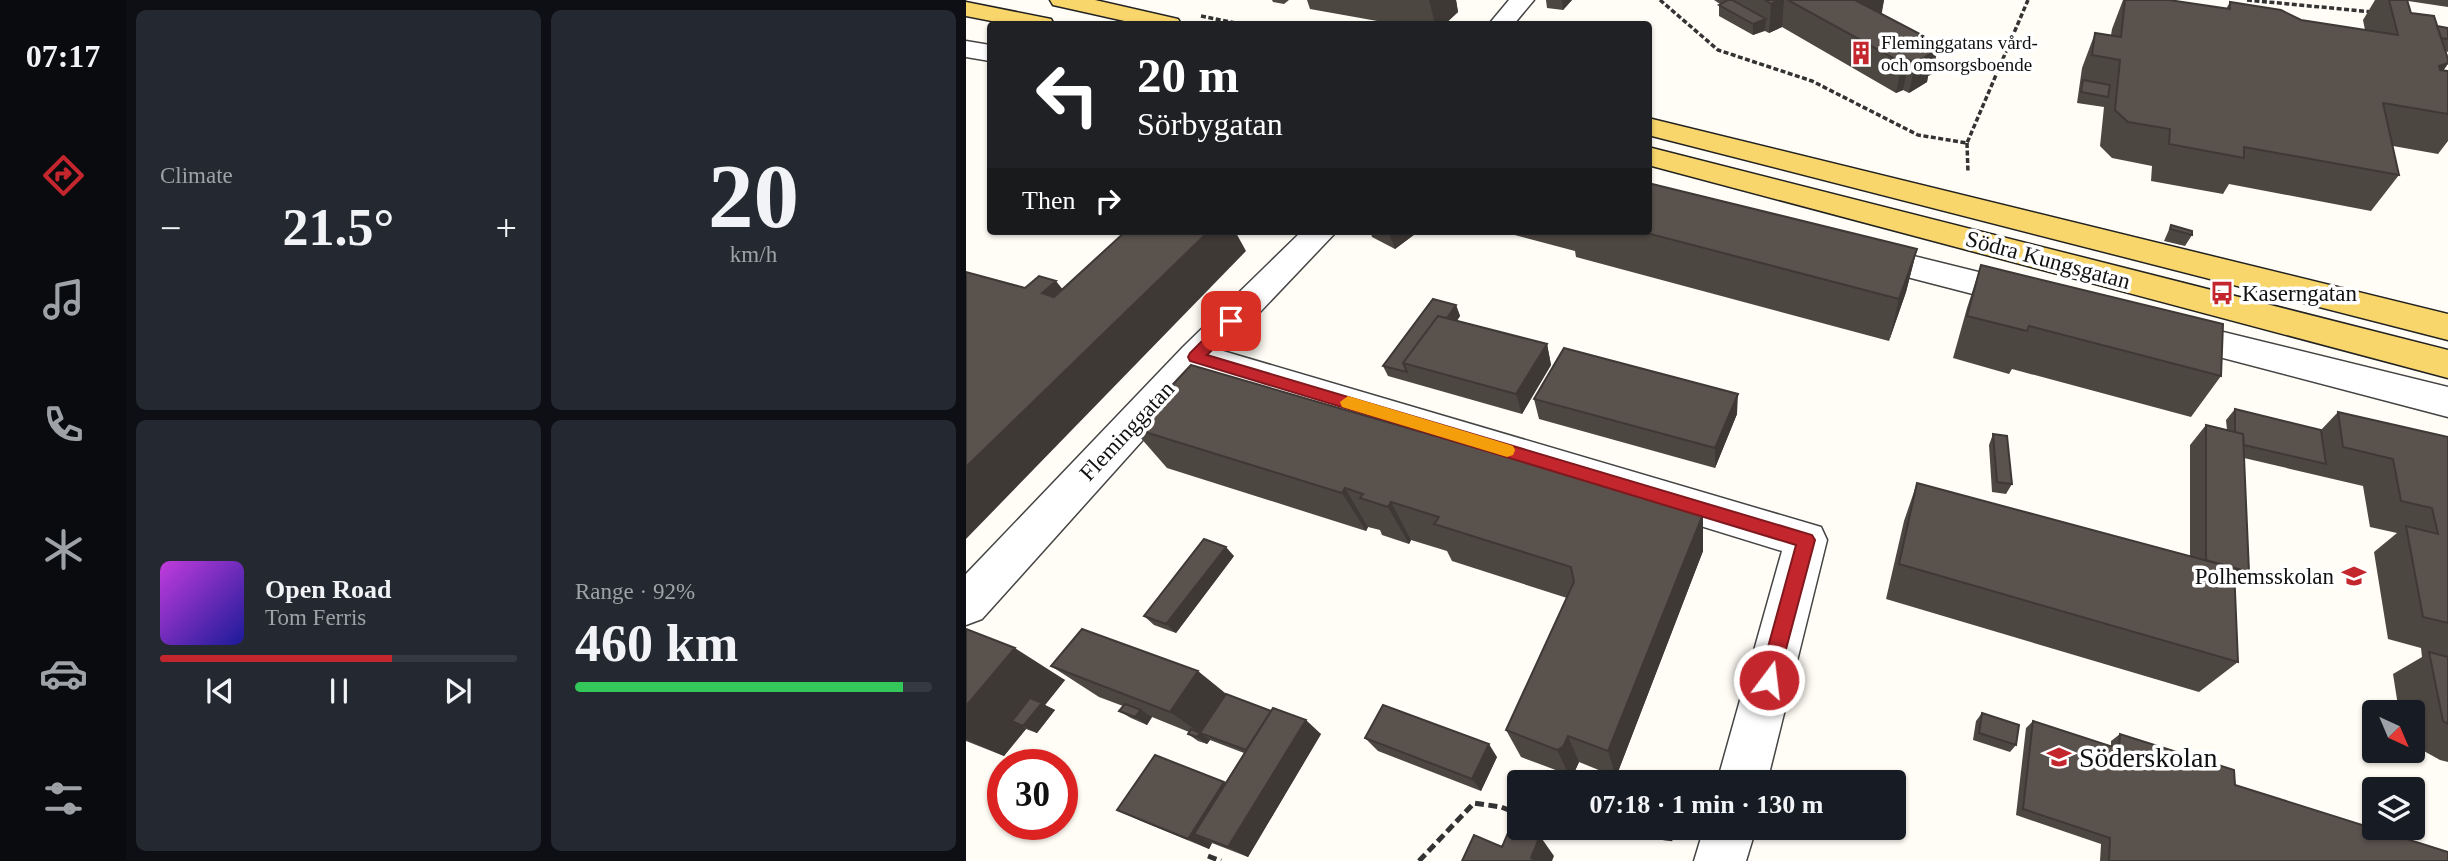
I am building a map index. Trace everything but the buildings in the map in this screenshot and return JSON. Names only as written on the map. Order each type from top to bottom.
[{"type":"main road","points":[[1062,0],[1155,21]]},
{"type":"main road","points":[[966,9],[1027,21]]},
{"type":"main road","name":"Södra Kungsgatan","points":[[1652,127],[2448,327]]},
{"type":"main road","name":"Södra Kungsgatan","points":[[1652,157],[2448,364]]},
{"type":"street","points":[[1504,21],[1522,0]]},
{"type":"street","points":[[966,49],[987,52]]},
{"type":"street","name":"Fleminggatan","points":[[966,605],[1195,357],[1317,235]]},
{"type":"street","name":"Södra Kungsgatan","points":[[1827,245],[2056,303]]},
{"type":"street","name":"Södra Kungsgatan","points":[[2137,324],[2448,402]]},
{"type":"street","points":[[1195,357],[1806,540],[1745,770]]},
{"type":"path","points":[[1660,0],[1718,50],[1812,81],[1918,135],[1967,143]]},
{"type":"path","points":[[1968,175],[1967,143],[2028,0]]},
{"type":"path","points":[[2247,0],[2381,13]]},
{"type":"path","points":[[1419,861],[1474,803],[1507,809]]},
{"type":"path","points":[[1683,840],[1725,844]]},
{"type":"path","points":[[1208,856],[1221,861]]},
{"type":"slow traffic","points":[[1348,402],[1507,450]]},
{"type":"place","name":"Fleminggatans vård- och omsorgsboende","points":[[1861,53]]},
{"type":"place","name":"Kaserngatan","points":[[2222,293]]},
{"type":"place","name":"Polhemsskolan","points":[[2354,576]]},
{"type":"place","name":"Söderskolan","points":[[2059,757]]},
{"type":"route","points":[[1231,321],[1195,357],[1806,540],[1769,680]]}]
